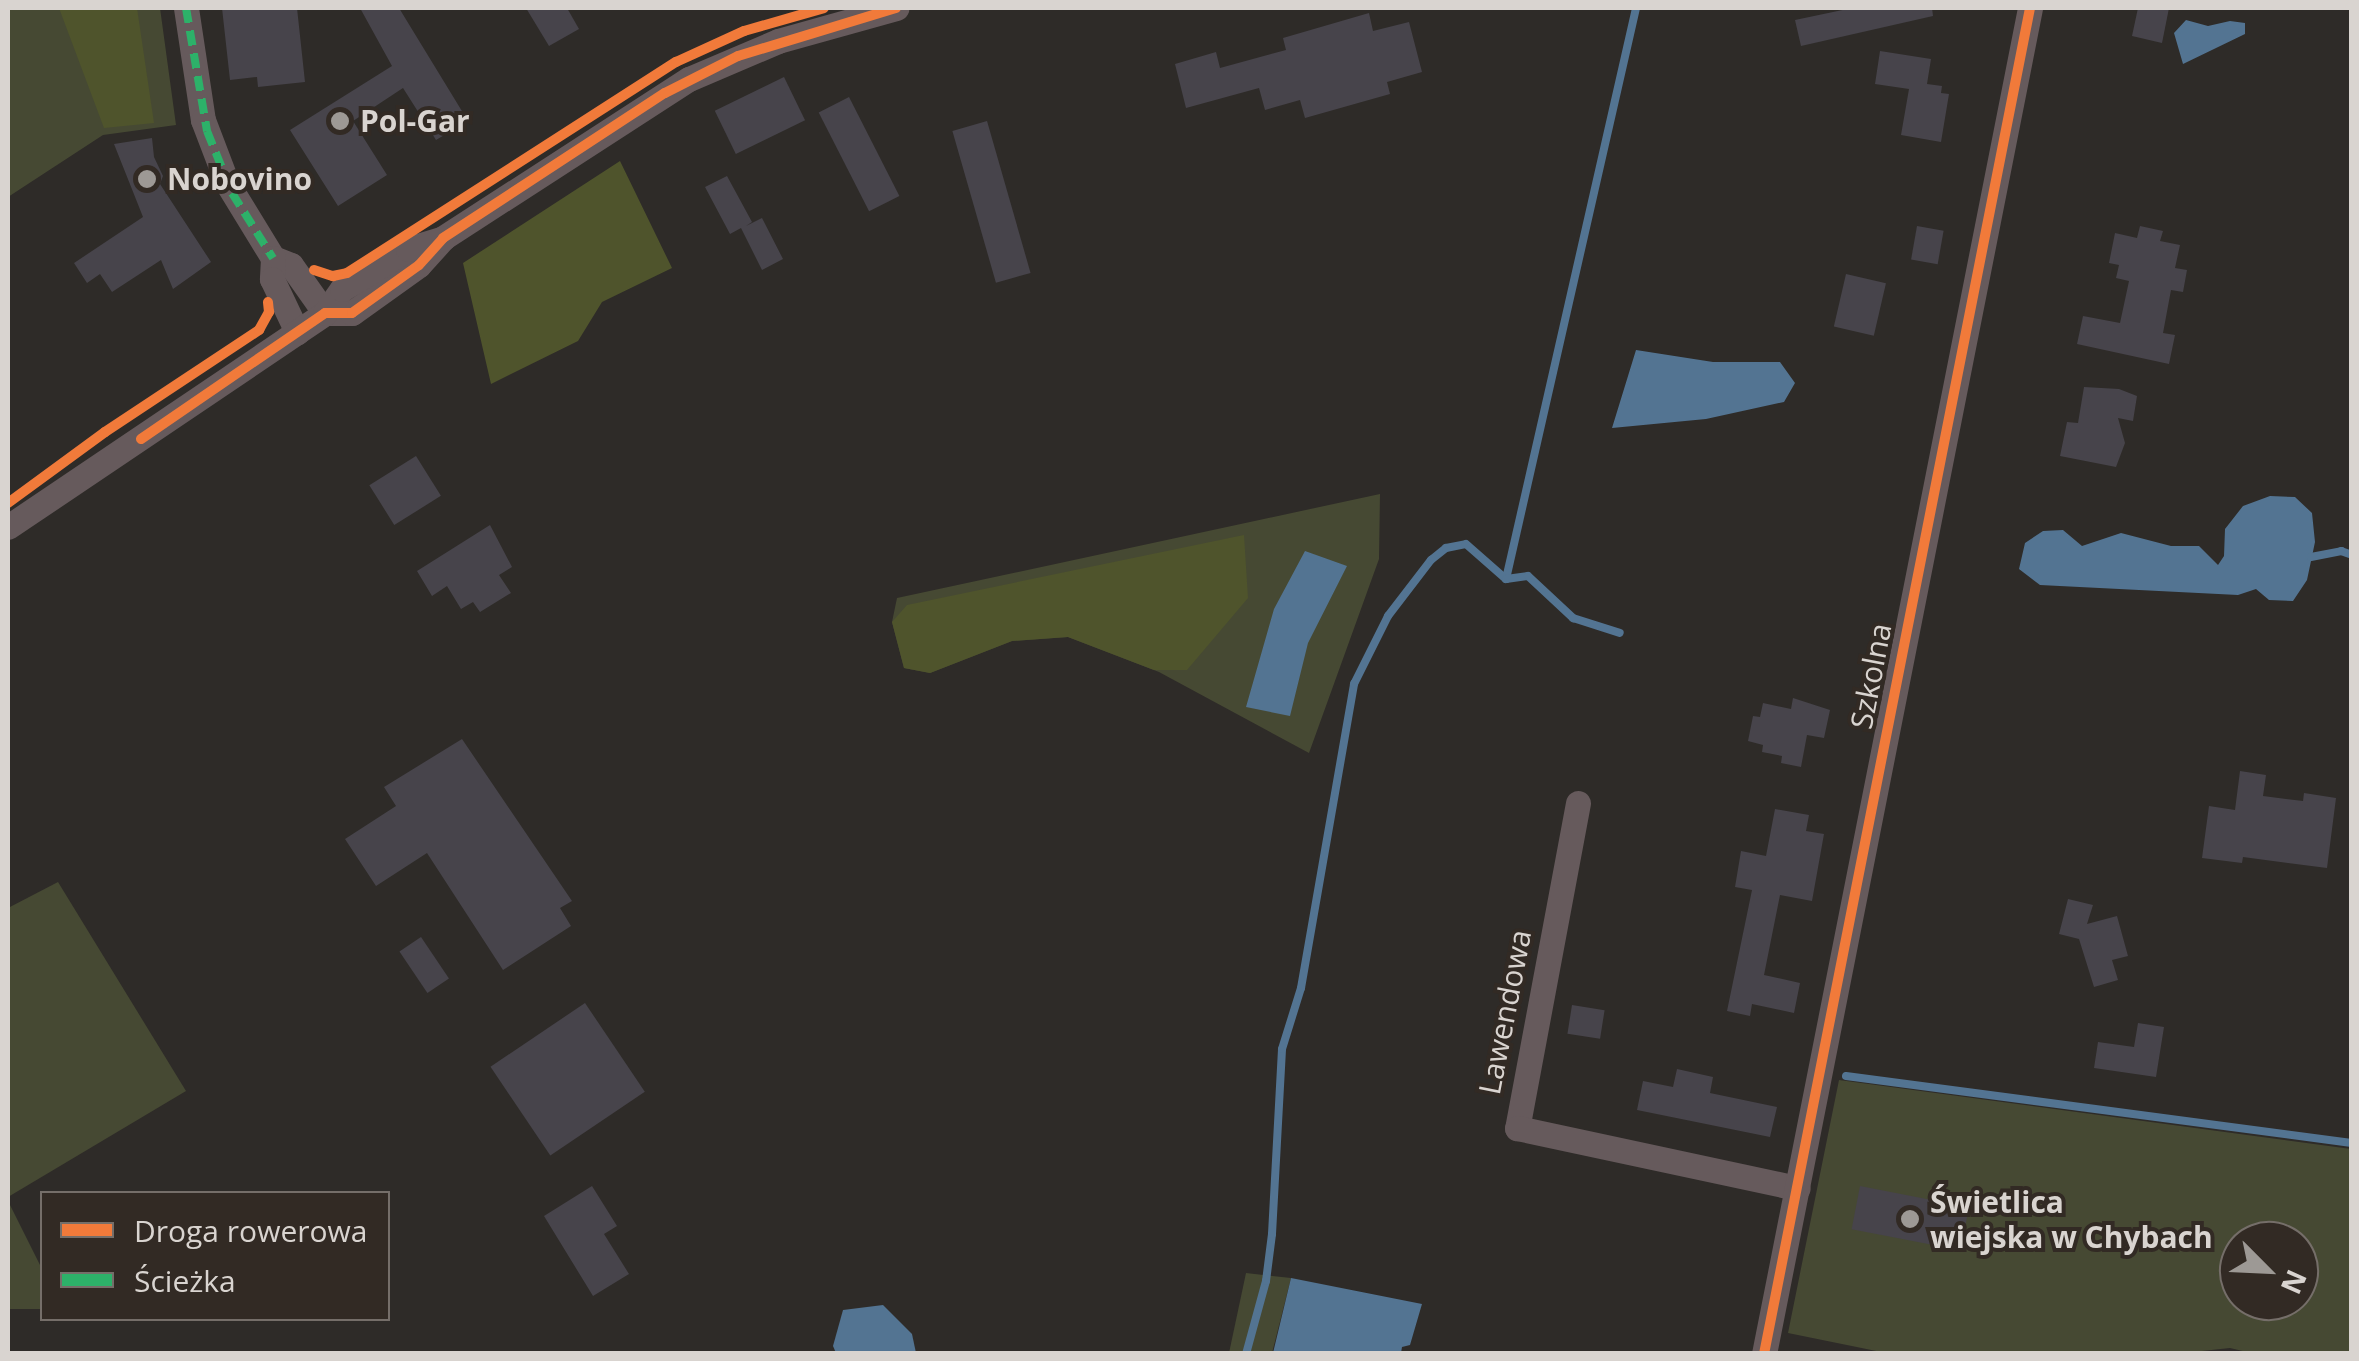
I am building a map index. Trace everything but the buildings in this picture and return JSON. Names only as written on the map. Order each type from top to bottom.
[{"type":"street","points":[[186,8],[206,131],[232,194],[273,258],[272,279],[297,332]]},
{"type":"street","points":[[8,526],[325,313],[342,289],[386,261],[444,238],[664,92],[713,67],[797,35],[896,8]]},
{"type":"street","name":"Szkolna","points":[[1764,1354],[2030,8]]},
{"type":"street","points":[[273,258],[291,265],[325,313]]},
{"type":"street","name":"Lawendowa","points":[[1578,804],[1517,1128],[1798,1188]]},
{"type":"green space","points":[[8,8],[160,8],[176,125],[103,135],[8,197]]},
{"type":"green space","points":[[59,8],[137,8],[154,123],[104,128]]},
{"type":"green space","points":[[620,161],[672,268],[602,302],[578,341],[491,384],[463,263]]},
{"type":"green space","points":[[1380,494],[1379,559],[1309,753],[1159,672],[1068,637],[1012,641],[930,673],[904,668],[892,622],[897,598]]},
{"type":"green space","points":[[1244,535],[1248,598],[1187,670],[1154,670],[1068,637],[1012,641],[930,673],[904,668],[892,622],[907,605]]},
{"type":"green space","points":[[58,882],[186,1091],[8,1197],[8,908]]},
{"type":"green space","points":[[1839,1080],[2351,1149],[2351,1353],[2251,1353],[2230,1348],[2174,1354],[1891,1354],[1788,1333]]},
{"type":"green space","points":[[8,1201],[40,1265],[40,1309],[8,1309]]},
{"type":"green space","points":[[1246,1273],[1291,1278],[1272,1353],[1229,1353]]},
{"type":"water","points":[[2186,20],[2208,26],[2230,21],[2245,23],[2245,34],[2183,64],[2174,33]]},
{"type":"water","points":[[1636,350],[1713,362],[1780,362],[1795,383],[1784,402],[1706,419],[1612,428]]},
{"type":"water","points":[[2270,496],[2295,497],[2312,513],[2315,542],[2307,580],[2293,601],[2269,600],[2256,589],[2238,595],[2040,585],[2019,569],[2025,543],[2043,531],[2063,530],[2082,546],[2121,533],[2171,546],[2199,546],[2218,565],[2224,556],[2225,529],[2243,506]]},
{"type":"water","points":[[1305,551],[1347,566],[1308,643],[1290,716],[1246,707],[1274,609]]},
{"type":"water","points":[[1291,1278],[1422,1304],[1410,1345],[1402,1347],[1401,1353],[1273,1353]]},
{"type":"water","points":[[883,1305],[912,1334],[916,1353],[836,1353],[833,1346],[843,1310]]},
{"type":"waterway","points":[[1506,579],[1636,8]]},
{"type":"waterway","points":[[1246,1354],[1266,1281],[1272,1234],[1282,1049],[1301,988],[1354,684],[1388,616],[1431,560],[1446,548],[1466,544],[1506,579],[1528,576],[1573,618],[1620,633]]},
{"type":"waterway","points":[[2311,557],[2341,551],[2352,555]]},
{"type":"waterway","points":[[1846,1076],[2352,1143]]},
{"type":"marked path","points":[[186,8],[207,131],[232,193],[273,258]]},
{"type":"cycle path","points":[[314,270],[333,276],[347,273],[676,62],[744,31],[824,8]]},
{"type":"cycle path","points":[[141,439],[325,313],[352,313],[419,265],[443,238],[665,93],[738,56],[896,8]]},
{"type":"cycle path","points":[[1764,1354],[2030,8]]},
{"type":"cycle path","points":[[8,503],[105,432],[259,330],[269,312],[268,302]]},
{"type":"place","name":"Pol-Gar","points":[[340,121]]},
{"type":"place","name":"Nobovino","points":[[147,179]]},
{"type":"place","name":"Świetlica wiejska w Chybach","points":[[1910,1219]]}]
